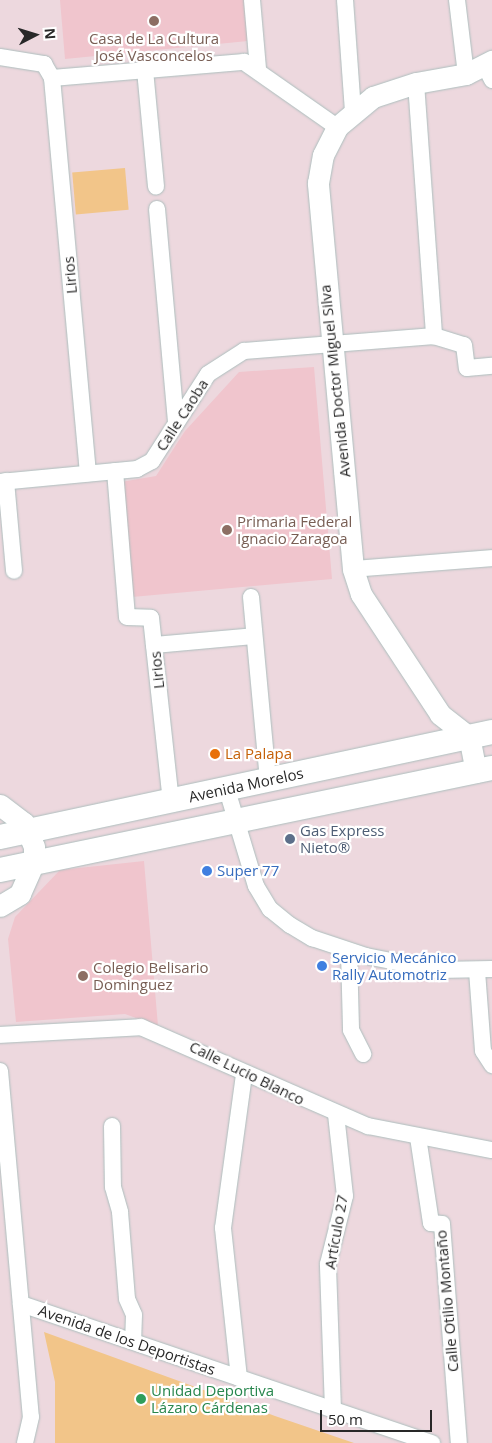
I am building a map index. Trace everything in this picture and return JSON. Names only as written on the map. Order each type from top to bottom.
[{"type":"main road","name":"Avenida Morelos","points":[[0,837],[492,732]]},
{"type":"main road","points":[[0,870],[484,770]]},
{"type":"street","points":[[252,0],[258,68]]},
{"type":"street","points":[[345,0],[353,112]]},
{"type":"street","points":[[457,0],[466,74]]},
{"type":"street","points":[[0,58],[44,64],[52,78],[237,61],[258,68],[337,127]]},
{"type":"street","name":"Avenida Doctor Miguel Silva","points":[[469,737],[440,714],[361,594],[353,570],[330,342],[318,183],[323,155],[337,127],[372,97],[416,83],[489,68]]},
{"type":"street","points":[[145,70],[156,186]]},
{"type":"street","name":"Lirios","points":[[52,78],[88,473]]},
{"type":"street","points":[[416,83],[434,336],[464,346],[467,368],[492,366]]},
{"type":"street","points":[[157,209],[176,422]]},
{"type":"street","name":"Calle Caoba","points":[[3,481],[137,469],[152,461],[208,374],[229,357],[269,347],[434,336]]},
{"type":"street","name":"Lirios","points":[[115,471],[127,617],[151,618],[171,802]]},
{"type":"street","points":[[3,481],[14,572]]},
{"type":"street","points":[[353,570],[492,558]]},
{"type":"street","points":[[251,597],[268,781]]},
{"type":"street","points":[[154,645],[254,636]]},
{"type":"street","points":[[469,737],[484,770]]},
{"type":"street","points":[[227,790],[234,823],[256,886],[270,909],[312,938],[349,952],[437,970],[484,970],[483,1051],[492,1065]]},
{"type":"street","points":[[0,805],[16,815],[29,832],[34,862],[20,894],[0,906]]},
{"type":"street","points":[[349,952],[351,1030],[363,1054]]},
{"type":"street","name":"Calle Lucio Blanco","points":[[0,1035],[141,1027],[336,1114],[418,1137],[492,1150]]},
{"type":"street","points":[[0,1071],[31,1417],[25,1443]]},
{"type":"street","points":[[239,1378],[223,1228],[244,1074]]},
{"type":"street","name":"Artículo 27","points":[[334,1410],[328,1264],[345,1196],[336,1114]]},
{"type":"street","points":[[112,1126],[113,1187],[120,1212],[127,1299],[134,1315],[133,1340]]},
{"type":"street","name":"Calle Otilio Montaño","points":[[418,1137],[431,1223],[442,1224],[459,1443]]},
{"type":"street","name":"Avenida de los Deportistas","points":[[21,1304],[133,1340],[432,1443]]},
{"type":"shaded area","name":"Casa de La Cultura José Vasconcelos","points":[[60,0],[244,0],[248,41],[65,59]]},
{"type":"shaded area","points":[[125,168],[129,210],[76,214],[72,173]]},
{"type":"shaded area","name":"Primaria Federal Ignacio Zaragoa","points":[[314,367],[332,579],[132,597],[121,482],[156,476],[185,431],[239,372]]},
{"type":"shaded area","name":"Colegio Belisario Dominguez","points":[[144,861],[158,1026],[125,1014],[16,1022],[8,939],[15,917],[60,870]]},
{"type":"shaded area","name":"Unidad Deportiva Lázaro Cárdenas","points":[[44,1332],[354,1443],[55,1443],[55,1382]]},
{"type":"place","name":"Casa de La Cultura José Vasconcelos","points":[[154,21]]},
{"type":"place","name":"Primaria Federal Ignacio Zaragoa","points":[[227,530]]},
{"type":"place","name":"La Palapa","points":[[215,754]]},
{"type":"place","name":"Gas Express Nieto®","points":[[290,839]]},
{"type":"place","name":"Super 77","points":[[207,871]]},
{"type":"place","name":"Servicio Mecánico Rally Automotriz","points":[[322,966]]},
{"type":"place","name":"Colegio Belisario Dominguez","points":[[83,976]]},
{"type":"place","name":"Unidad Deportiva Lázaro Cárdenas","points":[[141,1399]]}]
